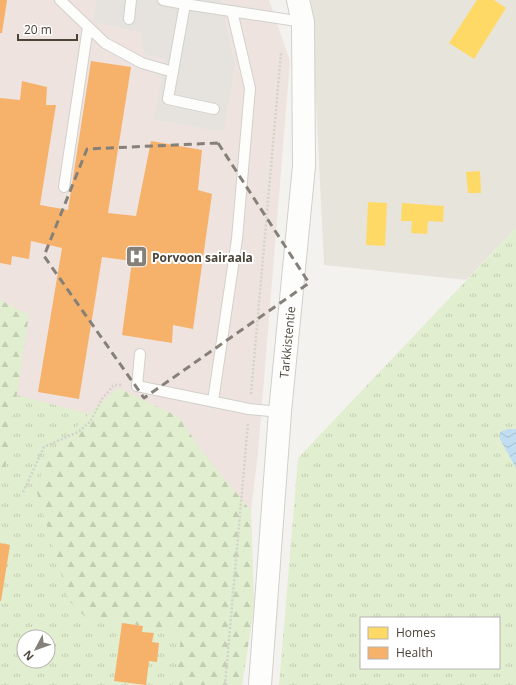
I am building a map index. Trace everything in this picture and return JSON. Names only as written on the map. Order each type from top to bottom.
[{"type":"street","name":"Tarkkistentie","points":[[260,685],[280,412],[304,166],[303,22],[298,0]]},
{"type":"lane","points":[[60,0],[105,43],[142,63],[173,72]]},
{"type":"lane","points":[[128,19],[131,0]]},
{"type":"lane","points":[[163,0],[185,2],[303,22]]},
{"type":"lane","points":[[185,2],[168,99],[214,109]]},
{"type":"lane","points":[[213,402],[237,239],[250,88],[232,11]]},
{"type":"lane","points":[[64,187],[88,27]]},
{"type":"lane","points":[[140,354],[137,386],[249,409],[280,412]]},
{"type":"path","points":[[225,685],[281,51]]},
{"type":"path","points":[[23,492],[44,448],[78,432],[90,422],[102,399],[114,385],[137,386]]},
{"type":"highlighted area","points":[[218,143],[309,283],[144,398],[44,256],[87,149]]},
{"type":"shaded area","name":"Porvoon sairaala","points":[[0,0],[269,0],[290,61],[258,453],[251,511],[254,608],[242,685],[0,685]]},
{"type":"shaded area","points":[[97,0],[221,0],[235,66],[223,132],[154,120],[165,59],[145,55],[140,32],[93,22]]},
{"type":"shaded area","points":[[311,0],[516,0],[516,228],[466,280],[324,265]]},
{"type":"green space","points":[[516,228],[516,685],[279,685],[298,458]]},
{"type":"green space","points":[[0,300],[29,315],[4,479],[0,482]]},
{"type":"green space","points":[[118,388],[179,417],[204,454],[251,511],[254,608],[242,685],[172,685],[182,632],[85,617],[69,601],[37,493],[44,460],[89,414]]},
{"type":"green space","points":[[17,395],[89,414],[44,460],[37,493],[69,601],[85,617],[182,632],[174,682],[172,685],[0,685],[0,482],[4,478]]},
{"type":"water","points":[[508,429],[516,429],[516,468],[500,439],[500,432]]},
{"type":"building: Homes","points":[[477,0],[494,0],[506,8],[474,59],[449,43]]},
{"type":"building: Homes","points":[[480,171],[481,193],[468,193],[466,172]]},
{"type":"building: Homes","points":[[368,202],[387,203],[385,246],[366,245]]},
{"type":"building: Homes","points":[[402,203],[444,206],[443,222],[428,221],[427,234],[411,233],[412,221],[401,221]]},
{"type":"building: Health","points":[[0,0],[7,0],[2,33],[0,33]]},
{"type":"building: Health","points":[[91,61],[131,67],[108,213],[136,216],[151,141],[202,150],[198,190],[212,194],[193,329],[173,325],[172,343],[122,335],[132,261],[102,257],[79,399],[38,392],[62,248],[31,241],[29,259],[12,256],[11,265],[0,263],[0,98],[20,100],[22,81],[47,87],[46,105],[56,105],[40,205],[68,210]]},
{"type":"building: Health","points":[[0,543],[10,545],[1,601],[0,601]]},
{"type":"building: Health","points":[[122,623],[143,626],[142,632],[154,633],[152,642],[159,643],[157,662],[149,661],[146,685],[114,681]]},
{"type":"place","name":"Porvoon sairaala","points":[[137,257]]}]
